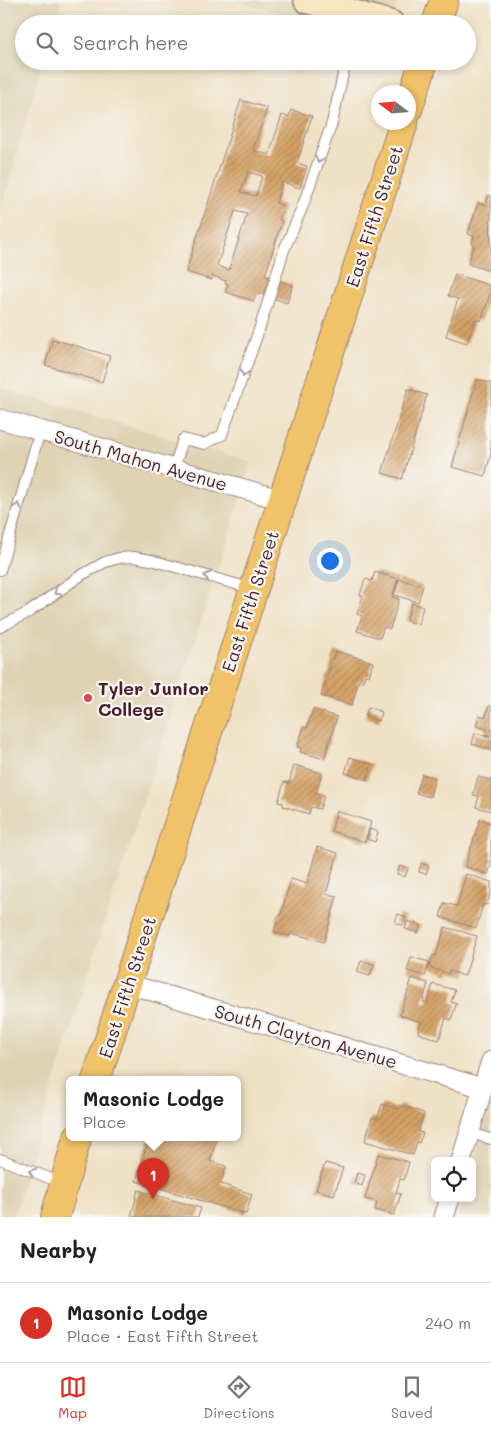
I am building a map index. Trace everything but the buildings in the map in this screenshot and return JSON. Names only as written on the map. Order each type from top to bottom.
[{"type":"main road","points":[[439,15],[444,0]]},
{"type":"main road","points":[[416,85],[421,70]]},
{"type":"main road","name":"East Fifth Street","points":[[97,1076],[401,130]]},
{"type":"main road","points":[[54,1217],[77,1141]]},
{"type":"street","points":[[307,0],[346,15]]},
{"type":"street","name":"South Mahon Avenue","points":[[0,419],[282,500]]},
{"type":"street","name":"South Clayton Avenue","points":[[128,984],[483,1088]]},
{"type":"street","points":[[462,1157],[491,1061]]},
{"type":"street","points":[[444,1217],[449,1202]]},
{"type":"lane","points":[[174,469],[183,439],[204,444],[222,435],[260,327],[284,250],[302,208],[334,113],[344,70]]},
{"type":"lane","points":[[0,570],[40,431]]},
{"type":"lane","points":[[0,627],[29,612],[94,567],[119,558],[134,557],[151,560],[254,590]]},
{"type":"lane","points":[[470,1133],[491,1139]]},
{"type":"lane","points":[[0,1159],[63,1184]]},
{"type":"shaded area","points":[[0,0],[61,0],[57,15],[15,15],[15,70],[40,70],[0,213]]},
{"type":"shaded area","points":[[235,0],[398,0],[394,15],[284,15]]},
{"type":"shaded area","name":"Tyler Junior College","points":[[0,388],[252,462],[101,933],[13,1217],[0,1217]]},
{"type":"shaded area","points":[[491,1103],[491,1217],[458,1217],[462,1202],[476,1202],[475,1157]]},
{"type":"place","name":"Tyler Junior College","points":[[88,698]]},
{"type":"place","name":"Masonic Lodge","points":[[153,1199]]}]
